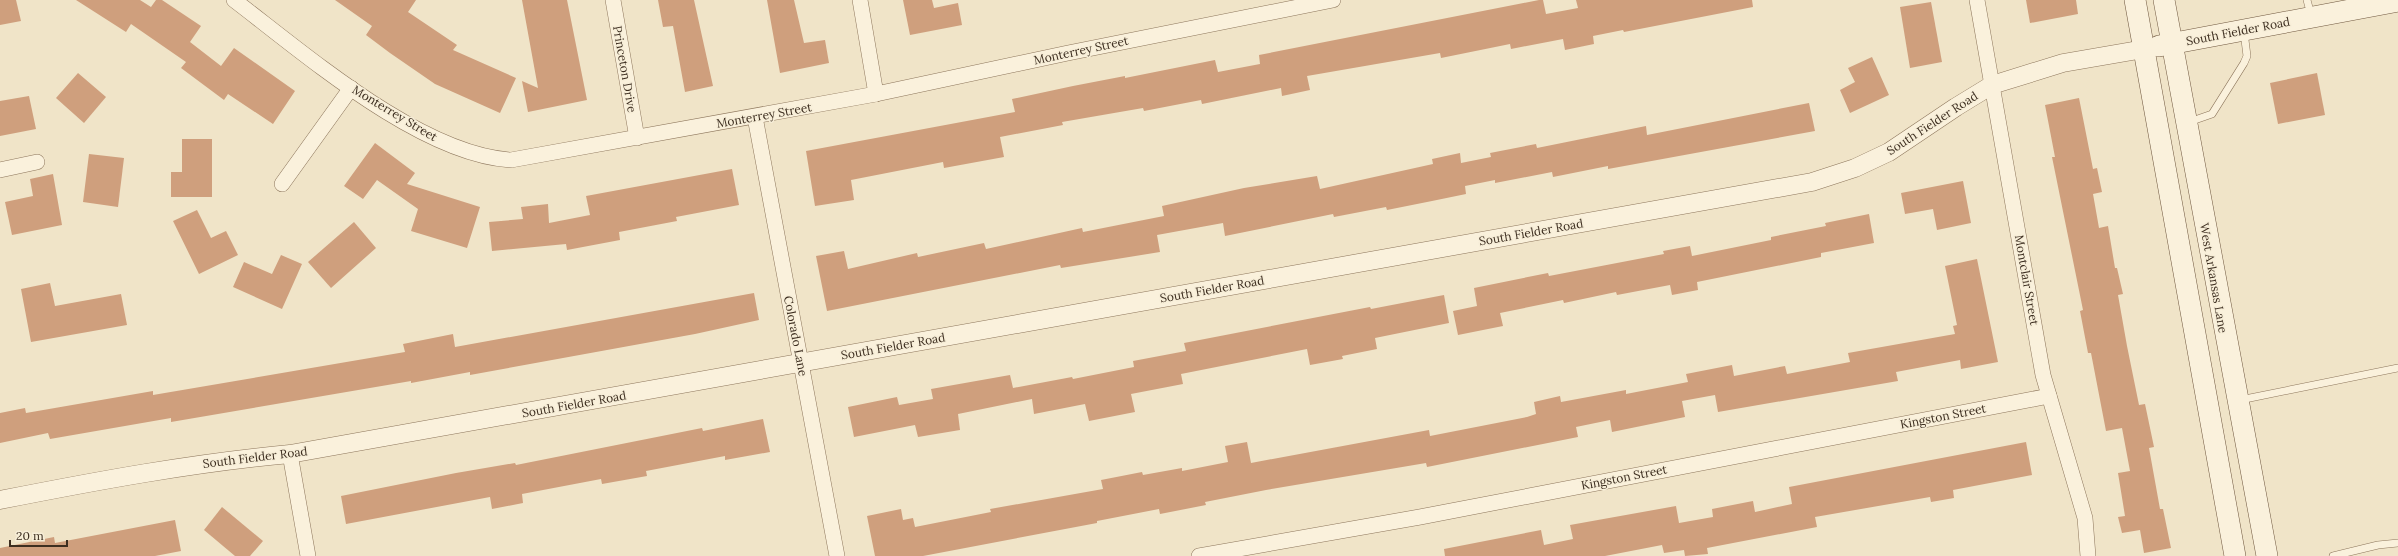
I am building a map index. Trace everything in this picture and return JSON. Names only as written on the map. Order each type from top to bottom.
[{"type":"main road","points":[[2135,0],[2235,556]]},
{"type":"main road","name":"West Arkansas Lane","points":[[2164,0],[2237,401],[2267,556]]},
{"type":"main road","name":"South Fielder Road","points":[[2144,49],[2243,30],[2309,9],[2398,1]]},
{"type":"street","name":"Monterrey Street","points":[[234,0],[351,88],[420,132],[469,154],[490,159],[511,160],[876,94],[1068,53],[1333,0]]},
{"type":"street","name":"Princeton Drive","points":[[613,0],[637,138]]},
{"type":"street","points":[[860,0],[876,94]]},
{"type":"street","name":"Montclair Street","points":[[1977,0],[2043,375],[2061,430],[2085,518],[2088,556]]},
{"type":"street","name":"South Fielder Road","points":[[0,500],[141,472],[216,461],[290,454],[1812,182],[1855,168],[1889,152],[1992,85],[2063,63],[2144,49]]},
{"type":"street","points":[[282,184],[351,88]]},
{"type":"street","name":"Colorado Lane","points":[[755,117],[837,556]]},
{"type":"street","points":[[0,170],[37,162]]},
{"type":"street","name":"Kingston Street","points":[[1199,556],[1420,517],[2049,396]]},
{"type":"street","points":[[290,454],[308,556]]},
{"type":"lane","points":[[2186,122],[2207,117],[2220,101],[2246,56],[2243,30]]},
{"type":"lane","points":[[2237,401],[2398,368]]},
{"type":"lane","points":[[2333,556],[2378,545],[2398,543]]},
{"type":"building","points":[[0,0],[16,0],[21,21],[0,25]]},
{"type":"building","points":[[76,0],[140,0],[151,7],[156,0],[162,0],[201,26],[190,42],[221,66],[234,48],[295,91],[273,124],[228,94],[224,100],[181,68],[186,62],[131,24],[126,32]]},
{"type":"building","points":[[335,0],[416,0],[408,12],[457,45],[453,50],[516,78],[500,113],[435,84],[366,35],[372,26]]},
{"type":"building","points":[[522,0],[567,0],[587,100],[528,112],[522,81],[538,88]]},
{"type":"building","points":[[658,0],[694,0],[713,86],[685,92],[673,26],[663,27]]},
{"type":"building","points":[[767,0],[794,0],[804,43],[825,40],[829,63],[780,73]]},
{"type":"building","points":[[903,0],[932,0],[934,8],[958,3],[962,25],[910,35]]},
{"type":"building","points":[[1543,0],[1546,14],[1578,8],[1576,0],[1752,0],[1753,7],[1624,32],[1623,30],[1593,36],[1594,44],[1565,50],[1563,39],[1511,49],[1510,44],[1441,58],[1440,53],[1307,76],[1310,90],[1282,96],[1281,88],[1202,104],[1201,100],[1144,111],[1143,108],[1062,122],[1063,125],[1000,137],[1004,157],[944,168],[943,162],[851,180],[854,200],[815,206],[806,151],[1015,112],[1012,99],[1073,86],[1125,76],[1125,78],[1215,60],[1218,72],[1260,64],[1259,55]]},
{"type":"building","points":[[2026,0],[2076,0],[2078,14],[2030,23]]},
{"type":"building","points":[[1931,2],[1942,62],[1910,68],[1900,7]]},
{"type":"building","points":[[1872,57],[1889,95],[1850,113],[1840,90],[1855,82],[1848,68]]},
{"type":"building","points":[[78,73],[106,97],[84,123],[56,98]]},
{"type":"building","points":[[2317,73],[2325,115],[2278,124],[2270,83]]},
{"type":"building","points":[[29,96],[36,129],[0,136],[0,101]]},
{"type":"building","points":[[2079,98],[2093,169],[2097,168],[2102,192],[2093,194],[2099,228],[2108,226],[2115,268],[2117,268],[2123,294],[2118,295],[2127,346],[2139,405],[2145,404],[2154,447],[2149,448],[2160,509],[2163,509],[2171,548],[2144,553],[2140,530],[2122,533],[2118,517],[2125,516],[2118,473],[2130,471],[2122,428],[2106,431],[2091,353],[2088,353],[2080,311],[2083,310],[2052,157],[2055,157],[2045,105]]},
{"type":"building","points":[[1809,103],[1815,131],[1608,169],[1608,166],[1553,177],[1552,172],[1495,183],[1495,180],[1465,186],[1466,194],[1387,210],[1386,207],[1334,217],[1333,214],[1225,236],[1223,223],[1157,235],[1160,252],[1061,268],[1060,265],[827,311],[816,256],[844,251],[848,269],[917,253],[918,257],[984,243],[986,249],[1082,228],[1083,232],[1164,216],[1162,206],[1244,188],[1317,176],[1320,189],[1433,164],[1432,159],[1460,153],[1461,163],[1491,157],[1490,153],[1536,144],[1537,148],[1646,126],[1647,135]]},
{"type":"building","points":[[182,139],[212,139],[212,197],[171,197],[171,172],[182,172]]},
{"type":"building","points":[[375,143],[415,173],[407,184],[480,207],[467,248],[411,231],[418,209],[377,180],[363,199],[344,186]]},
{"type":"building","points":[[89,154],[124,158],[118,207],[83,202]]},
{"type":"building","points":[[732,169],[739,205],[676,217],[677,221],[619,232],[620,240],[567,250],[566,244],[492,251],[489,222],[523,219],[521,207],[548,204],[549,223],[590,215],[586,196]]},
{"type":"building","points":[[53,174],[62,225],[12,235],[5,202],[33,196],[30,179]]},
{"type":"building","points":[[1963,181],[1971,223],[1937,230],[1933,209],[1905,214],[1901,193]]},
{"type":"building","points":[[197,210],[211,238],[226,231],[238,255],[199,274],[173,221]]},
{"type":"building","points":[[1869,214],[1874,243],[1821,253],[1821,257],[1697,282],[1698,290],[1672,295],[1670,285],[1617,295],[1616,292],[1564,303],[1563,300],[1500,313],[1503,326],[1458,335],[1453,311],[1477,306],[1474,288],[1548,273],[1549,276],[1664,254],[1663,251],[1690,246],[1692,256],[1771,240],[1771,237],[1826,226],[1825,223]]},
{"type":"building","points":[[354,222],[376,248],[331,288],[308,262]]},
{"type":"building","points":[[281,255],[302,264],[282,309],[233,287],[244,262],[272,274]]},
{"type":"building","points":[[1977,259],[1998,362],[1961,369],[1960,360],[1896,372],[1898,381],[1718,412],[1715,395],[1682,401],[1685,417],[1612,432],[1610,420],[1576,427],[1578,437],[1427,467],[1426,463],[1266,490],[1205,502],[1206,505],[1160,514],[1159,509],[1097,521],[1097,523],[923,556],[875,556],[867,516],[901,509],[903,520],[913,518],[915,527],[991,512],[990,509],[1103,489],[1101,480],[1142,472],[1143,475],[1182,468],[1182,471],[1228,462],[1225,446],[1247,442],[1251,463],[1429,430],[1430,436],[1527,417],[1536,414],[1534,402],[1560,396],[1561,402],[1626,390],[1626,394],[1688,382],[1686,374],[1732,365],[1734,376],[1785,366],[1787,374],[1850,362],[1848,353],[1955,334],[1953,326],[1957,325],[1945,266]]},
{"type":"building","points":[[50,283],[55,306],[121,294],[127,325],[31,342],[21,289]]},
{"type":"building","points":[[754,293],[759,320],[695,334],[470,375],[470,372],[411,383],[411,381],[171,422],[171,418],[50,439],[48,433],[0,443],[0,413],[25,408],[26,413],[153,391],[153,395],[405,352],[403,344],[453,334],[455,347]]},
{"type":"building","points":[[1444,295],[1449,323],[1375,338],[1377,349],[1342,356],[1343,359],[1310,365],[1307,349],[1181,374],[1183,384],[1131,394],[1135,412],[1089,421],[1085,404],[1034,414],[1032,399],[958,414],[960,430],[918,437],[915,425],[854,437],[848,407],[897,397],[899,405],[933,399],[931,389],[1010,375],[1013,388],[1072,377],[1073,379],[1134,367],[1133,361],[1186,351],[1184,343],[1370,307],[1371,309]]},
{"type":"building","points":[[763,419],[770,452],[725,460],[725,456],[646,471],[647,476],[602,484],[601,479],[522,494],[523,503],[492,509],[490,497],[346,524],[341,496],[456,473],[515,463],[516,465],[702,428],[703,431]]},
{"type":"building","points":[[2026,442],[2032,475],[1953,490],[1954,498],[1931,502],[1930,497],[1815,517],[1817,527],[1707,548],[1708,554],[1685,556],[1684,550],[1664,553],[1662,545],[1605,556],[1445,556],[1444,549],[1541,530],[1544,545],[1573,539],[1570,525],[1676,506],[1679,523],[1713,517],[1712,509],[1753,501],[1755,512],[1792,504],[1789,487]]},
{"type":"building","points":[[222,507],[263,541],[250,556],[235,556],[204,530]]},
{"type":"building","points":[[175,520],[181,551],[155,556],[0,556],[0,548],[54,537],[55,543]]}]
